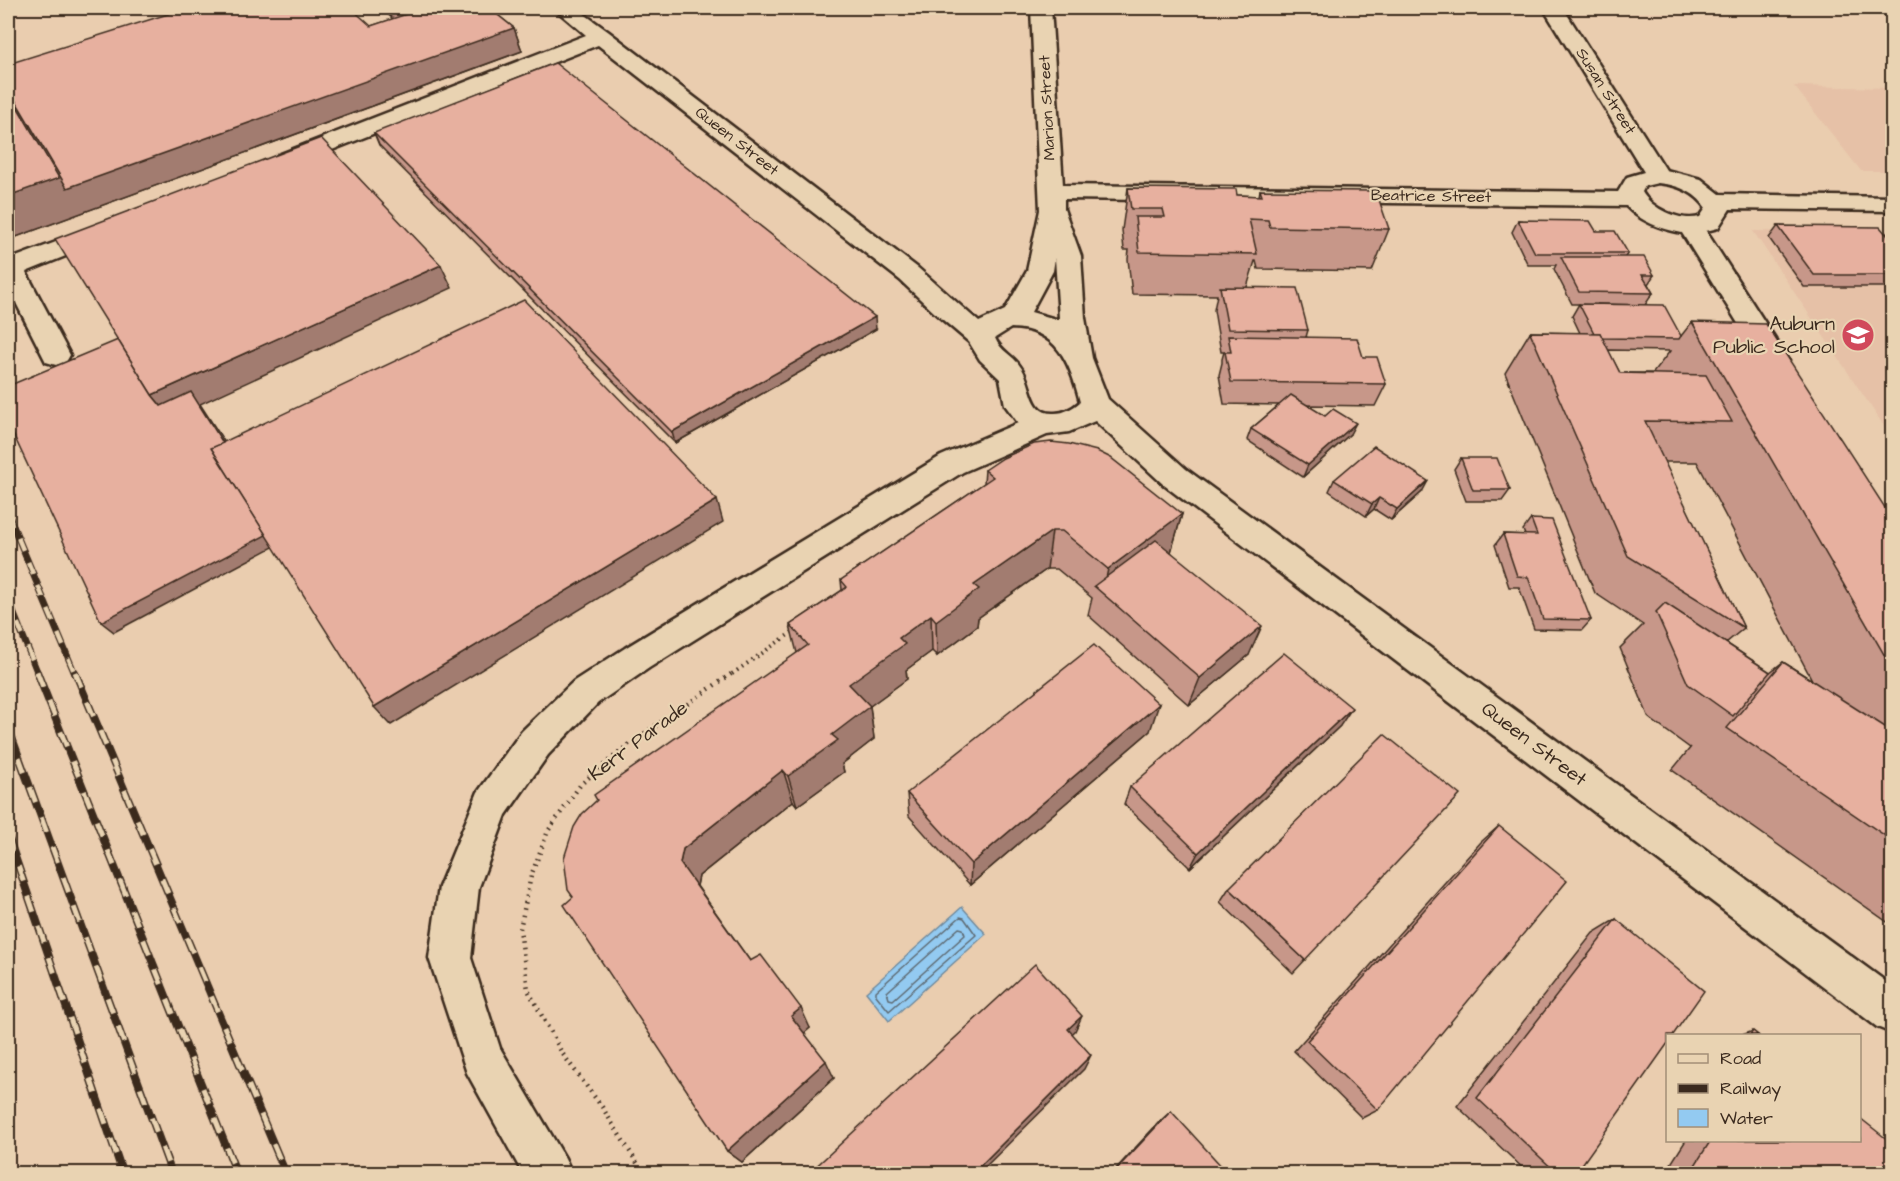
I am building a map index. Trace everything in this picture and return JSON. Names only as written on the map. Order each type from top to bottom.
[{"type":"street","name":"Queen Street","points":[[564,8],[909,274],[981,338],[989,354],[1011,373],[1021,408],[1029,417],[1046,423]]},
{"type":"street","name":"Marion Street","points":[[1011,319],[1040,272],[1052,201],[1041,8]]},
{"type":"street","name":"Susan Street","points":[[1553,8],[1658,176]]},
{"type":"street","points":[[268,167],[603,36]]},
{"type":"street","points":[[1658,176],[1691,183],[1708,193],[1719,208],[1712,221],[1690,226],[1668,222],[1648,214],[1631,199],[1632,185],[1638,180],[1658,176]]},
{"type":"street","name":"Beatrice Street","points":[[1052,201],[1631,199]]},
{"type":"street","name":"Marion Street","points":[[1052,201],[1068,256],[1072,318],[1079,356]]},
{"type":"street","points":[[1715,201],[1893,204]]},
{"type":"street","points":[[56,355],[11,268],[123,224]]},
{"type":"street","points":[[1690,226],[1786,379]]},
{"type":"street","name":"Queen Street","points":[[909,274],[1011,319],[1030,319],[1055,328],[1079,356]]},
{"type":"street","points":[[981,338],[990,327],[1011,319]]},
{"type":"street","points":[[549,1173],[482,1058],[450,958],[459,887],[491,805],[535,743],[586,692],[952,464],[1046,423],[1063,424],[1086,413],[1079,356]]},
{"type":"street","points":[[952,464],[997,423],[1018,396]]},
{"type":"street","name":"Queen Street","points":[[1086,413],[1893,1012]]},
{"type":"path","name":"Kerr Parade","points":[[644,1173],[602,1107],[562,1053],[528,990],[520,929],[531,876],[548,831],[582,784],[629,744],[804,624]]},
{"type":"shaded area","points":[[1794,86],[1892,88],[1892,171],[1861,171]]},
{"type":"shaded area","name":"Auburn Public School","points":[[1753,231],[1892,233],[1892,438]]},
{"type":"water","points":[[962,907],[986,934],[889,1021],[866,992]]},
{"type":"building","points":[[187,8],[351,8],[371,26],[425,8],[489,8],[514,28],[67,188],[8,88],[8,64]]},
{"type":"building","points":[[555,63],[875,317],[672,432],[374,133]]},
{"type":"building","points":[[8,91],[59,178],[8,196]]},
{"type":"building","points":[[321,138],[441,265],[152,395],[55,239]]},
{"type":"building","points":[[1128,188],[1236,189],[1237,195],[1262,196],[1260,190],[1376,191],[1389,229],[1270,227],[1268,220],[1249,219],[1257,254],[1139,252],[1135,217],[1165,217],[1163,209],[1131,209]]},
{"type":"building","points":[[1518,220],[1590,221],[1596,231],[1615,231],[1628,253],[1535,253]]},
{"type":"building","points":[[1778,226],[1880,227],[1893,242],[1893,275],[1814,275]]},
{"type":"building","points":[[1561,257],[1644,257],[1654,275],[1642,275],[1653,293],[1579,292]]},
{"type":"building","points":[[1220,287],[1297,288],[1308,330],[1228,329]]},
{"type":"building","points":[[524,300],[717,500],[374,707],[211,448]]},
{"type":"building","points":[[1579,304],[1664,305],[1681,336],[1679,339],[1602,338],[1600,333],[1594,333]]},
{"type":"building","points":[[1692,322],[1766,324],[1893,520],[1893,670]]},
{"type":"building","points":[[1530,332],[1600,333],[1620,373],[1706,375],[1732,422],[1645,421],[1744,628],[1628,556]]},
{"type":"building","points":[[1228,336],[1357,338],[1363,357],[1377,357],[1386,384],[1231,382],[1225,352],[1231,352]]},
{"type":"building","points":[[118,340],[161,406],[191,392],[223,443],[211,448],[266,535],[101,622],[8,423],[8,386]]},
{"type":"building","points":[[1291,395],[1325,416],[1333,409],[1356,423],[1308,465],[1251,429]]},
{"type":"building","points":[[1051,442],[1097,451],[1111,458],[1182,514],[1108,569],[1062,531],[1052,531],[974,585],[979,589],[936,621],[931,615],[899,638],[905,644],[849,684],[870,706],[832,735],[838,740],[788,776],[783,770],[683,849],[680,863],[750,961],[761,955],[801,1008],[791,1016],[826,1061],[727,1151],[564,905],[573,897],[568,890],[564,858],[574,827],[582,814],[597,800],[594,795],[808,645],[790,625],[847,587],[841,580],[993,477],[985,470],[1003,458],[1034,444]]},
{"type":"building","points":[[1374,446],[1428,481],[1397,509],[1379,498],[1372,504],[1334,480]]},
{"type":"building","points":[[1461,458],[1497,458],[1510,490],[1473,490]]},
{"type":"building","points":[[1531,519],[1552,520],[1591,620],[1543,619],[1528,577],[1517,576],[1503,534],[1537,535]]},
{"type":"building","points":[[1156,540],[1262,626],[1200,678],[1094,586]]},
{"type":"building","points":[[1665,603],[1770,672],[1733,716],[1688,684],[1656,612]]},
{"type":"building","points":[[1094,645],[1159,704],[971,864],[907,793]]},
{"type":"building","points":[[1284,653],[1352,708],[1198,853],[1130,787]]},
{"type":"building","points":[[1783,662],[1893,732],[1893,841],[1727,728]]},
{"type":"building","points":[[1384,734],[1460,795],[1305,960],[1229,888]]},
{"type":"building","points":[[1499,826],[1567,881],[1378,1110],[1307,1041]]},
{"type":"building","points":[[1616,919],[1704,991],[1674,1034],[1666,1034],[1666,1046],[1576,1173],[1557,1173],[1477,1098]]},
{"type":"building","points":[[1035,964],[1082,1016],[1068,1029],[1091,1055],[973,1173],[809,1173]]},
{"type":"building","points":[[1171,1111],[1224,1169],[1220,1173],[1113,1173]]},
{"type":"building","points":[[1861,1119],[1893,1144],[1893,1173],[1690,1173],[1710,1142],[1861,1142]]},
{"type":"railway","points":[[8,514],[75,674]]},
{"type":"railway","points":[[8,599],[38,674]]},
{"type":"railway","points":[[37,672],[237,1174]]},
{"type":"railway","points":[[75,672],[286,1174]]},
{"type":"railway","points":[[8,727],[172,1174]]},
{"type":"railway","points":[[8,836],[123,1174]]},
{"type":"place","name":"Auburn Public School","points":[[1858,335]]}]
